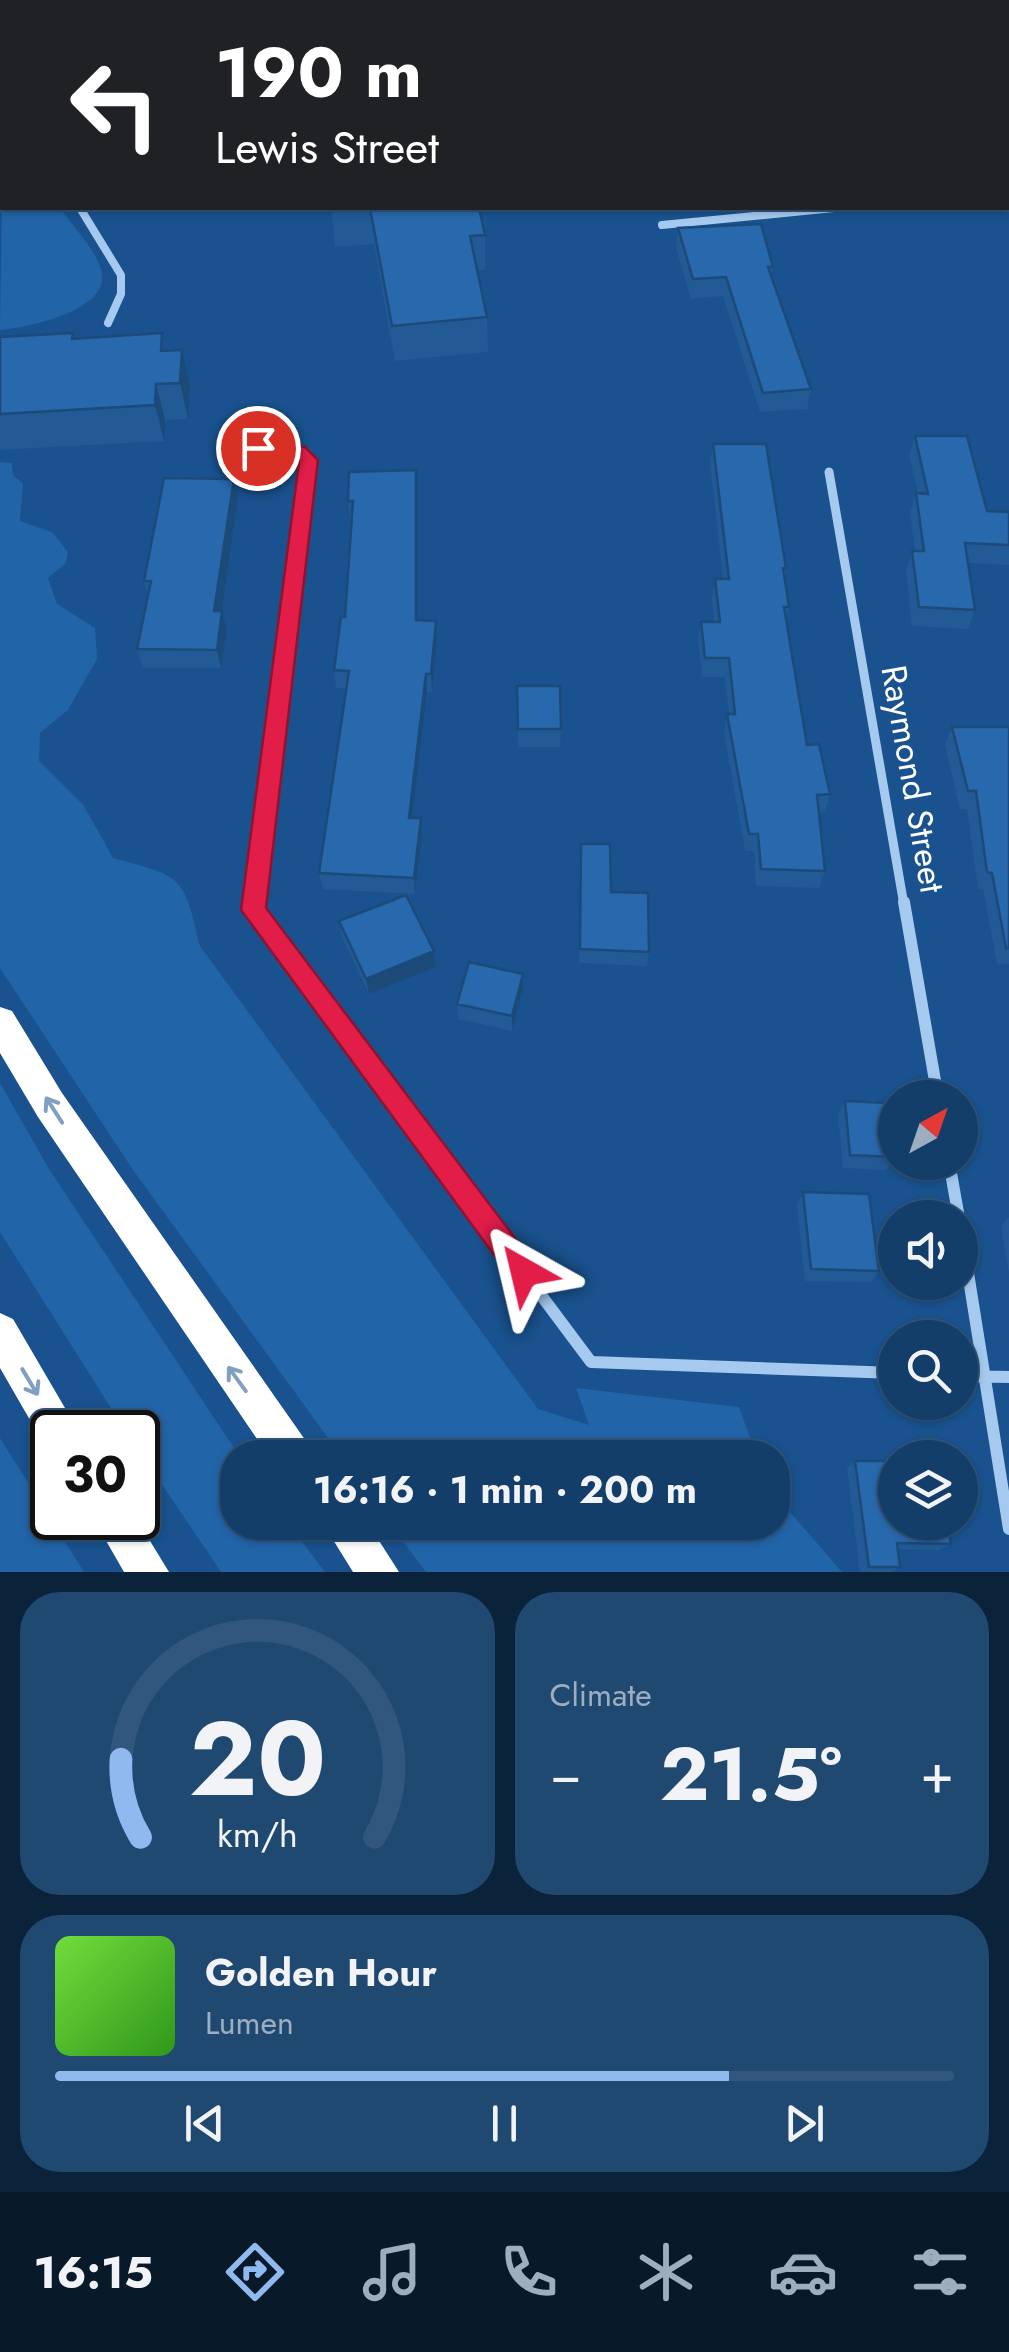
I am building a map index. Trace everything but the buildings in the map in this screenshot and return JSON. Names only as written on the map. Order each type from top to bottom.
[{"type":"highway","points":[[0,1022],[50,1105],[282,1440]]},
{"type":"highway","points":[[0,1332],[47,1410]]},
{"type":"highway","points":[[127,1540],[148,1572]]},
{"type":"highway","points":[[355,1540],[378,1572]]},
{"type":"street","points":[[81,210],[120,275],[121,294],[108,323]]},
{"type":"street","points":[[662,225],[814,210]]},
{"type":"street","points":[[258,448],[298,451],[308,460],[254,910],[591,1362],[878,1372]]},
{"type":"street","name":"Raymond Street","points":[[829,472],[935,1080]]},
{"type":"street","points":[[974,1300],[1009,1529]]},
{"type":"street","points":[[978,1376],[1009,1377]]},
{"type":"shaded area","points":[[2,210],[62,210],[100,266],[102,281],[96,294],[67,314],[0,330]]},
{"type":"shaded area","points":[[0,462],[12,463],[13,475],[23,484],[20,521],[52,532],[68,552],[66,563],[48,578],[57,604],[95,628],[97,659],[68,710],[40,733],[39,761],[84,806],[113,858],[154,870],[176,882],[189,905],[200,946],[538,1409],[589,1425],[576,1388],[739,1407],[751,1440],[330,1440],[133,1170],[0,968]]},
{"type":"shaded area","points":[[0,1083],[49,1169],[229,1440],[220,1440],[220,1540],[301,1540],[325,1572],[221,1572],[160,1482],[160,1410],[112,1410],[0,1232]]},
{"type":"shaded area","points":[[0,1438],[30,1486],[30,1540],[64,1540],[84,1572],[0,1572]]},
{"type":"shaded area","points":[[790,1512],[842,1572],[426,1572],[402,1540],[790,1540]]},
{"type":"route","points":[[258,448],[298,451],[308,460],[254,910],[524,1272]]}]
